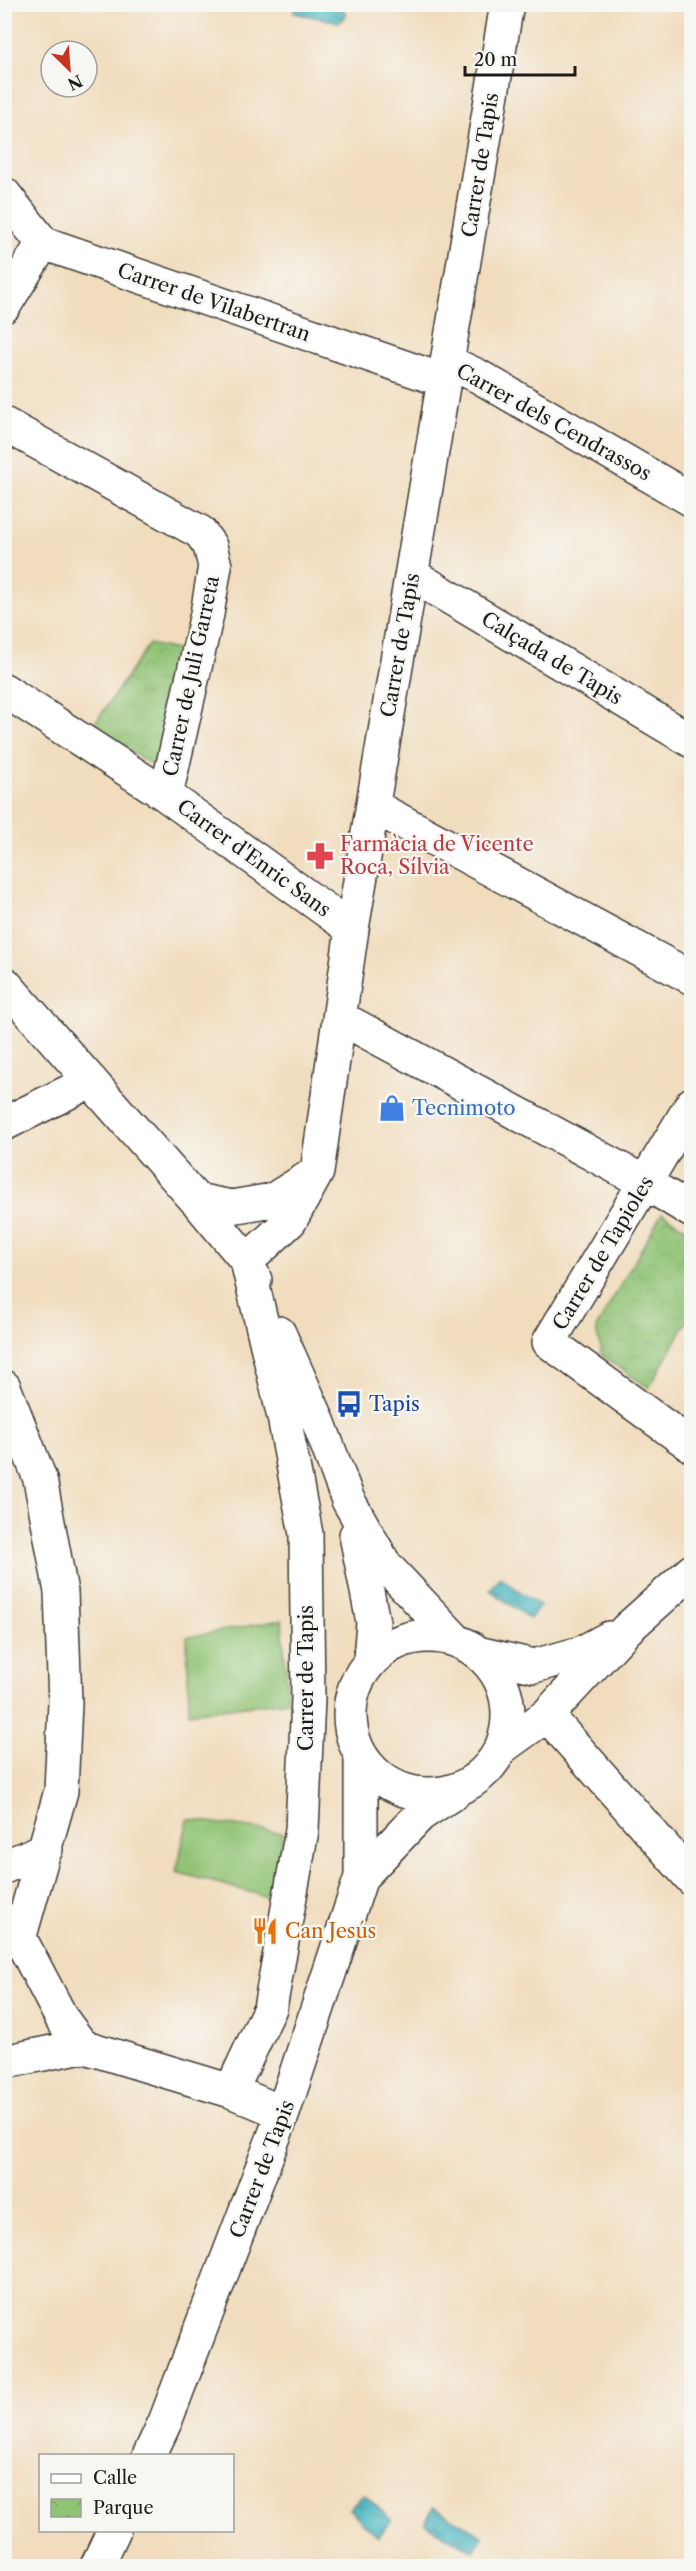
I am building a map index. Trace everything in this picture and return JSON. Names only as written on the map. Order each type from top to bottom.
[{"type":"street","name":"Carrer de Tapis","points":[[247,1261],[290,1221],[317,1172],[341,1018],[352,929],[507,4]]},
{"type":"street","points":[[4,194],[43,243],[4,306]]},
{"type":"street","name":"Carrer de Vilabertran","points":[[43,243],[446,372]]},
{"type":"street","name":"Carrer dels Cendrassos","points":[[446,372],[478,376],[692,500]]},
{"type":"street","name":"Carrer de Juli Garreta","points":[[4,424],[200,532],[210,546],[214,566],[207,614],[166,795]]},
{"type":"street","name":"Calçada de Tapis","points":[[412,575],[692,741]]},
{"type":"street","name":"Carrer d'Enric Sans","points":[[4,690],[166,795],[352,929]]},
{"type":"street","points":[[373,806],[692,978]]},
{"type":"street","name":"Carrer de Tapis","points":[[4,983],[247,1261],[317,1418],[348,1500],[365,1572],[373,1622],[370,1660]]},
{"type":"street","points":[[341,1018],[646,1183],[692,1211]]},
{"type":"street","points":[[4,1124],[91,1081]]},
{"type":"street","name":"Carrer de Tapioles","points":[[692,1104],[549,1342],[692,1446]]},
{"type":"street","points":[[196,1200],[231,1207],[273,1200],[317,1172]]},
{"type":"street","name":"Carrer de Tapis","points":[[231,2091],[270,2008],[302,1830],[308,1699],[306,1534],[284,1417],[247,1261]]},
{"type":"street","points":[[4,1387],[40,1479],[61,1592],[65,1703],[61,1791],[20,1939]]},
{"type":"street","name":"Carrer de Tapis","points":[[348,1500],[385,1565],[469,1646]]},
{"type":"street","points":[[627,1629],[581,1653],[534,1666],[423,1635],[392,1644],[370,1660],[353,1691],[349,1720],[361,1757],[383,1780],[408,1792],[436,1795],[460,1789],[488,1769],[504,1746],[547,1715],[627,1629],[692,1571]]},
{"type":"street","points":[[469,1646],[501,1678],[510,1711],[504,1746]]},
{"type":"street","points":[[547,1715],[692,1880]]},
{"type":"street","name":"Carrer de Tapis","points":[[150,2454],[165,2422],[283,2113],[361,1877],[361,1757]]},
{"type":"street","name":"Carrer de Tapis","points":[[361,1877],[420,1815],[460,1789]]},
{"type":"street","points":[[4,1867],[46,1849]]},
{"type":"street","points":[[4,1908],[62,2019],[82,2046]]},
{"type":"street","points":[[4,2062],[82,2046],[231,2091],[283,2113]]},
{"type":"street","points":[[97,2566],[113,2532]]},
{"type":"green space","points":[[149,644],[181,651],[156,768],[93,726]]},
{"type":"green space","points":[[662,1213],[691,1232],[691,1314],[649,1388],[602,1356],[596,1328]]},
{"type":"green space","points":[[282,1620],[288,1701],[189,1713],[187,1637]]},
{"type":"green space","points":[[188,1819],[283,1833],[279,1900],[176,1872]]},
{"type":"water","points":[[296,5],[340,5],[346,14],[339,22],[294,13]]},
{"type":"water","points":[[500,1577],[540,1606],[530,1619],[490,1590]]},
{"type":"water","points":[[364,2494],[392,2521],[378,2537],[349,2509]]},
{"type":"water","points":[[433,2507],[483,2536],[474,2551],[425,2524]]},
{"type":"place","name":"Farmàcia de Vicente Roca, Sílvia","points":[[320,856]]},
{"type":"place","name":"Tecnimoto","points":[[392,1108]]},
{"type":"place","name":"Tapis","points":[[349,1404]]},
{"type":"place","name":"Can Jesús","points":[[265,1931]]}]
